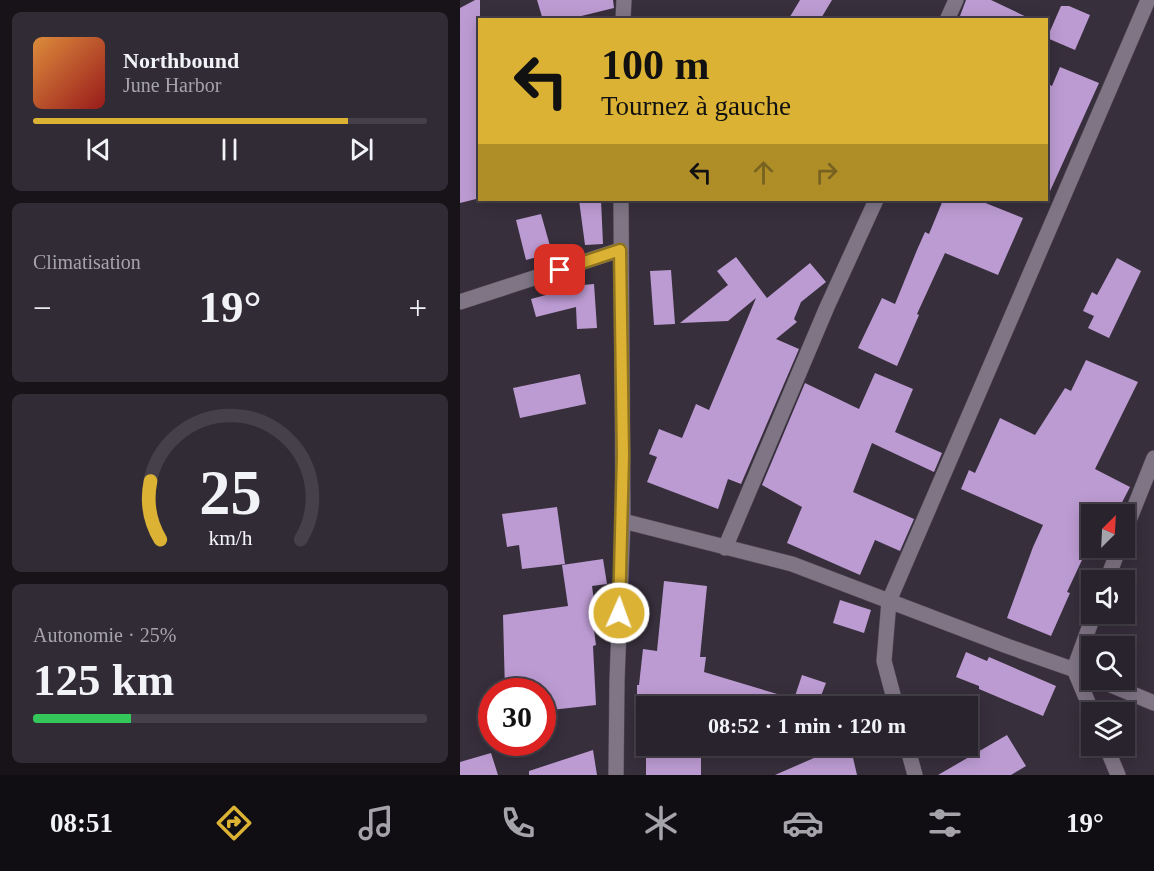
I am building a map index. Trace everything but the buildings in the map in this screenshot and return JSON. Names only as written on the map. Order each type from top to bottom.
[{"type":"street","points":[[623,18],[624,0]]},
{"type":"street","points":[[948,18],[956,0]]},
{"type":"street","points":[[893,696],[884,661],[889,601],[1148,0]]},
{"type":"street","points":[[616,775],[623,521],[621,201]]},
{"type":"street","points":[[726,548],[827,307],[876,201]]},
{"type":"street","points":[[460,302],[620,250]]},
{"type":"street","points":[[1135,505],[1153,458]]},
{"type":"street","points":[[623,521],[792,564],[1081,672]]},
{"type":"street","points":[[1088,702],[1074,669],[1090,624]]},
{"type":"street","points":[[1122,690],[1153,703]]},
{"type":"street","points":[[910,756],[915,775]]},
{"type":"street","points":[[1110,756],[1118,775]]},
{"type":"route","points":[[560,270],[620,250],[623,521],[619,613]]}]
